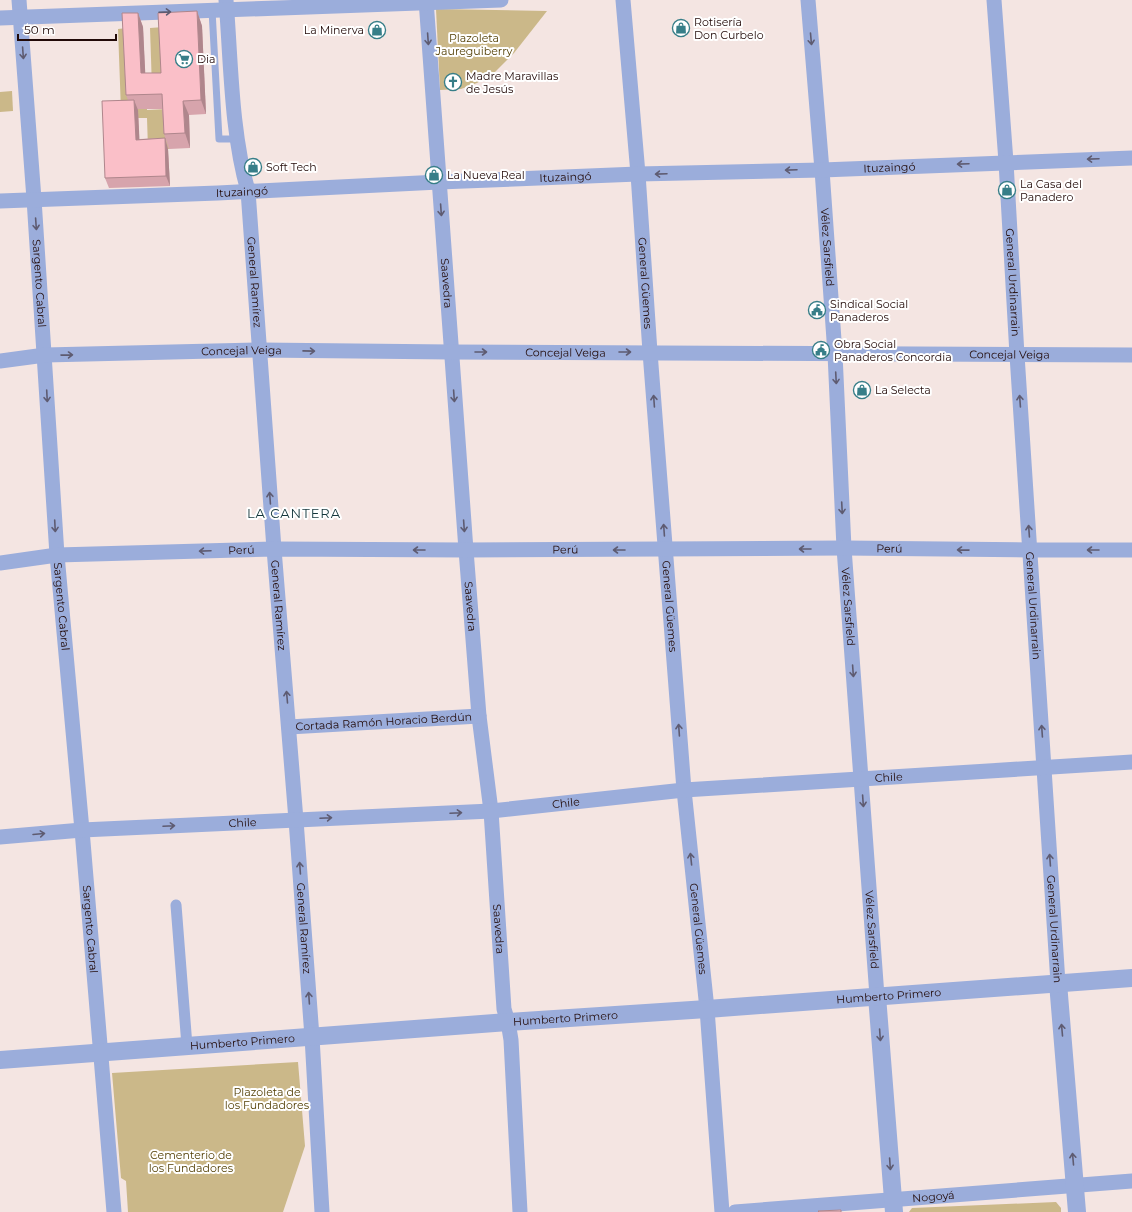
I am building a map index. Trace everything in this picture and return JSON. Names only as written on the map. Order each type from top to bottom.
[{"type":"street","name":"Sargento Cabral","points":[[19,0],[45,355],[57,555],[114,1212]]},
{"type":"street","points":[[0,18],[222,6],[502,0]]},
{"type":"street","name":"General Güemes","points":[[623,0],[638,174],[650,352],[684,790],[707,1009],[722,1212]]},
{"type":"street","name":"Vélez Sarsfield","points":[[808,0],[835,354],[844,548],[893,1206]]},
{"type":"street","name":"General Urdinarrain","points":[[994,0],[1006,162],[1017,355],[1058,983],[1078,1212]]},
{"type":"street","name":"Saavedra","points":[[426,1],[479,716],[492,811],[504,1009],[511,1040],[520,1212]]},
{"type":"street","name":"General Ramírez","points":[[222,6],[237,139],[248,191],[312,1037],[322,1212]]},
{"type":"street","name":"Ituzaingó","points":[[0,201],[638,174],[822,170],[1132,158]]},
{"type":"street","name":"Concejal Veiga","points":[[0,361],[45,355],[260,350],[1132,355]]},
{"type":"street","name":"Perú","points":[[0,563],[57,555],[274,549],[665,550],[844,548],[1132,550]]},
{"type":"street","name":"Cortada Ramón Horacio Berdún","points":[[289,727],[479,716]]},
{"type":"street","name":"Chile","points":[[0,837],[82,830],[492,811],[684,790],[1132,762]]},
{"type":"street","points":[[176,905],[187,1046]]},
{"type":"street","name":"Humberto Primero","points":[[0,1060],[1132,978]]},
{"type":"street","name":"Nogoyá","points":[[735,1212],[893,1206],[1076,1185],[1132,1181]]},
{"type":"green space","name":"Plazoleta Jaureguiberry","points":[[436,9],[547,11],[514,53],[495,72],[477,83],[461,89],[440,90]]},
{"type":"green space","points":[[164,27],[166,87],[152,88],[150,28]]},
{"type":"green space","points":[[127,28],[147,100],[147,110],[167,109],[169,149],[148,149],[147,118],[138,118],[138,110],[121,111],[118,29]]},
{"type":"green space","points":[[12,91],[13,111],[0,112],[0,92]]},
{"type":"green space","points":[[298,1062],[305,1146],[283,1212],[128,1212],[126,1181],[121,1178],[112,1073]]},
{"type":"green space","points":[[1056,1202],[1061,1208],[1061,1212],[909,1212],[912,1208]]},
{"type":"building","points":[[197,11],[201,100],[183,101],[185,133],[164,134],[162,94],[126,95],[122,13],[138,13],[141,73],[161,73],[158,13]]},
{"type":"building","points":[[134,100],[136,140],[165,138],[166,176],[105,178],[102,101]]},
{"type":"building","points":[[841,1210],[841,1212],[818,1211]]},
{"type":"place","name":"Rotisería Don Curbelo","points":[[681,28]]},
{"type":"place","name":"La Minerva","points":[[377,30]]},
{"type":"place","name":"Dia","points":[[184,59]]},
{"type":"place","name":"Madre Maravillas de Jesús","points":[[453,82]]},
{"type":"place","name":"Soft Tech","points":[[253,167]]},
{"type":"place","name":"La Nueva Real","points":[[434,175]]},
{"type":"place","name":"La Casa del Panadero","points":[[1007,190]]},
{"type":"place","name":"Sindical Social Panaderos","points":[[817,310]]},
{"type":"place","name":"Obra Social Panaderos Concordia","points":[[821,350]]},
{"type":"place","name":"La Selecta","points":[[862,390]]},
{"type":"district","name":"LA CANTERA","points":[[294,513]]},
{"type":"park label","name":"Plazoleta de los Fundadores","points":[[267,1098]]},
{"type":"park label","name":"Cementerio de los Fundadores","points":[[191,1161]]}]
